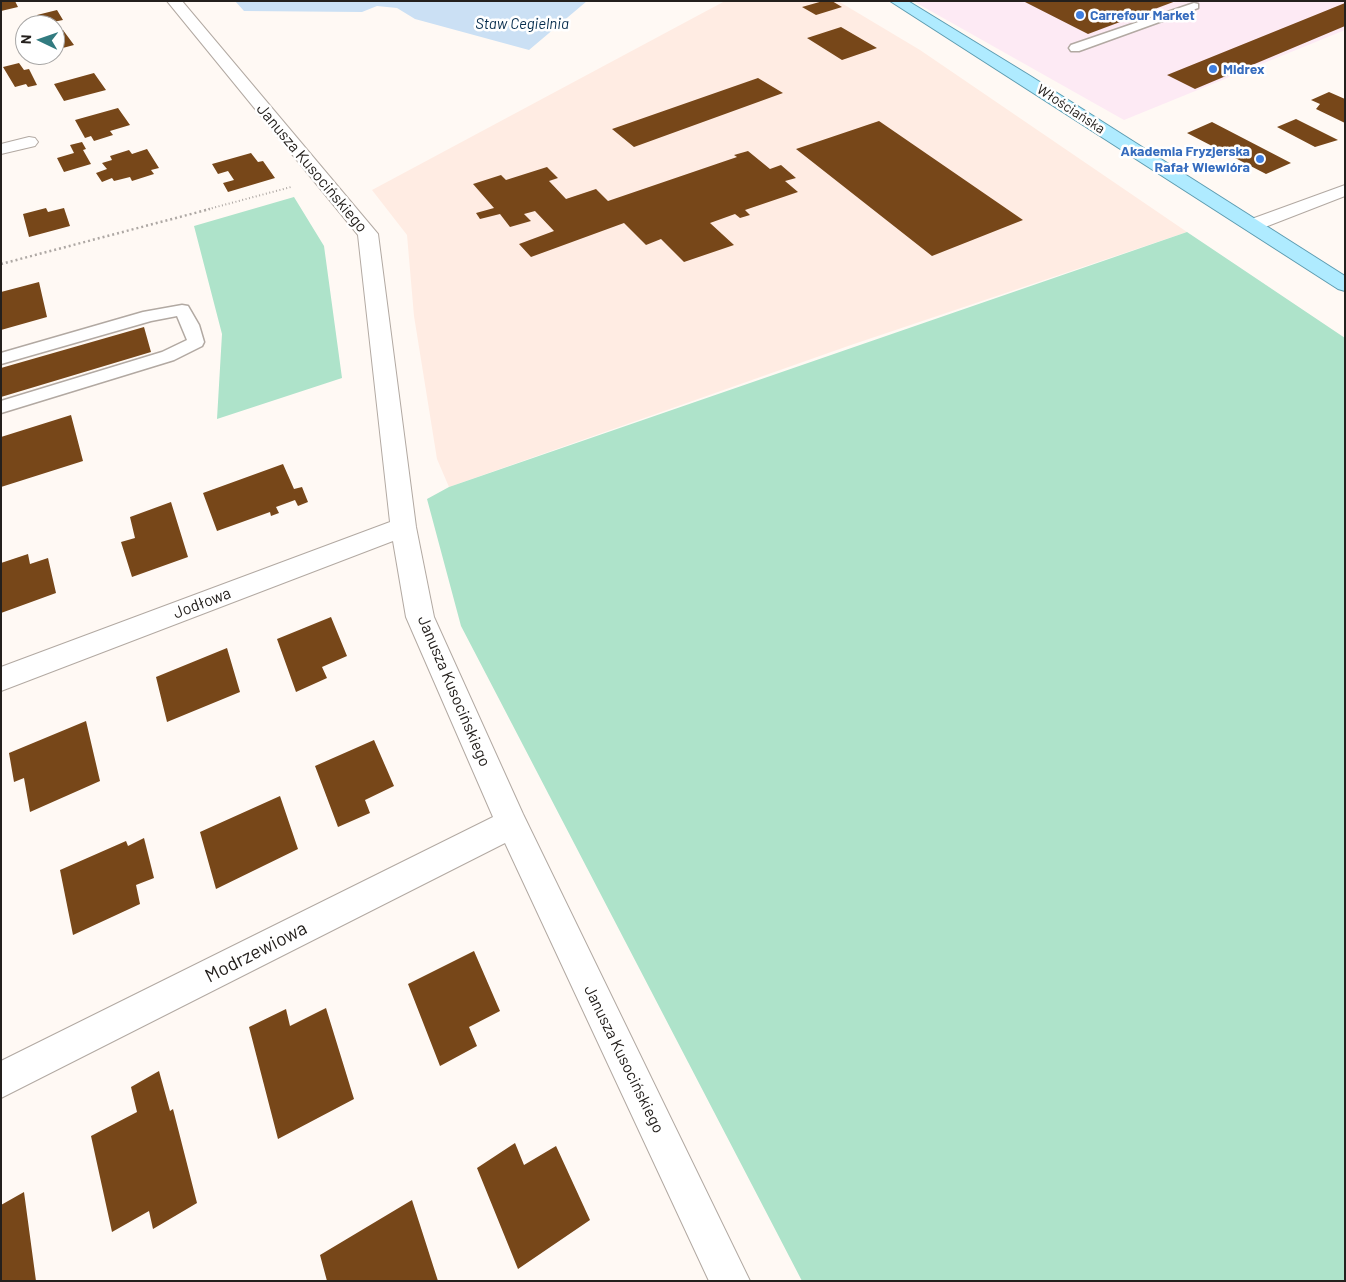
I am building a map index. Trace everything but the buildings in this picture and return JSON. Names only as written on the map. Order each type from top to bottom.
[{"type":"main road","name":"Włościańska","points":[[897,1],[1026,80],[1345,285]]},
{"type":"street","name":"Janusza Kusocińskiego","points":[[174,1],[368,234],[403,527],[420,617],[512,824],[730,1281]]},
{"type":"street","points":[[1,148],[29,142]]},
{"type":"street","points":[[1253,225],[1345,190]]},
{"type":"street","name":"Jodłowa","points":[[1,680],[403,527]]},
{"type":"street","name":"Modrzewiowa","points":[[1,1080],[512,824]]},
{"type":"lane","points":[[1075,48],[1194,6]]},
{"type":"lane","points":[[1,359],[149,316],[182,310],[192,325],[196,342],[168,356],[1,407]]},
{"type":"path","points":[[1,264],[321,178]]},
{"type":"shaded area","points":[[725,1],[838,1],[920,50],[1187,232],[851,345],[449,487],[437,459],[414,316],[407,235],[372,190]]},
{"type":"shaded area","points":[[913,1],[1345,1],[1345,30],[1124,120]]},
{"type":"green space","points":[[294,197],[324,246],[342,378],[217,419],[222,334],[194,226]]},
{"type":"green space","points":[[1187,232],[1345,338],[1345,1281],[802,1281],[461,626],[427,499],[449,487]]},
{"type":"water","name":"Staw Cegielnia","points":[[235,1],[587,1],[529,50],[415,19],[397,8],[377,6],[362,12],[244,11]]},
{"type":"place","name":"Carrefour Market","points":[[1080,15]]},
{"type":"place","name":"Midrex","points":[[1213,69]]},
{"type":"place","name":"Akademia Fryzjerska Rafał Wiewióra","points":[[1260,159]]}]
